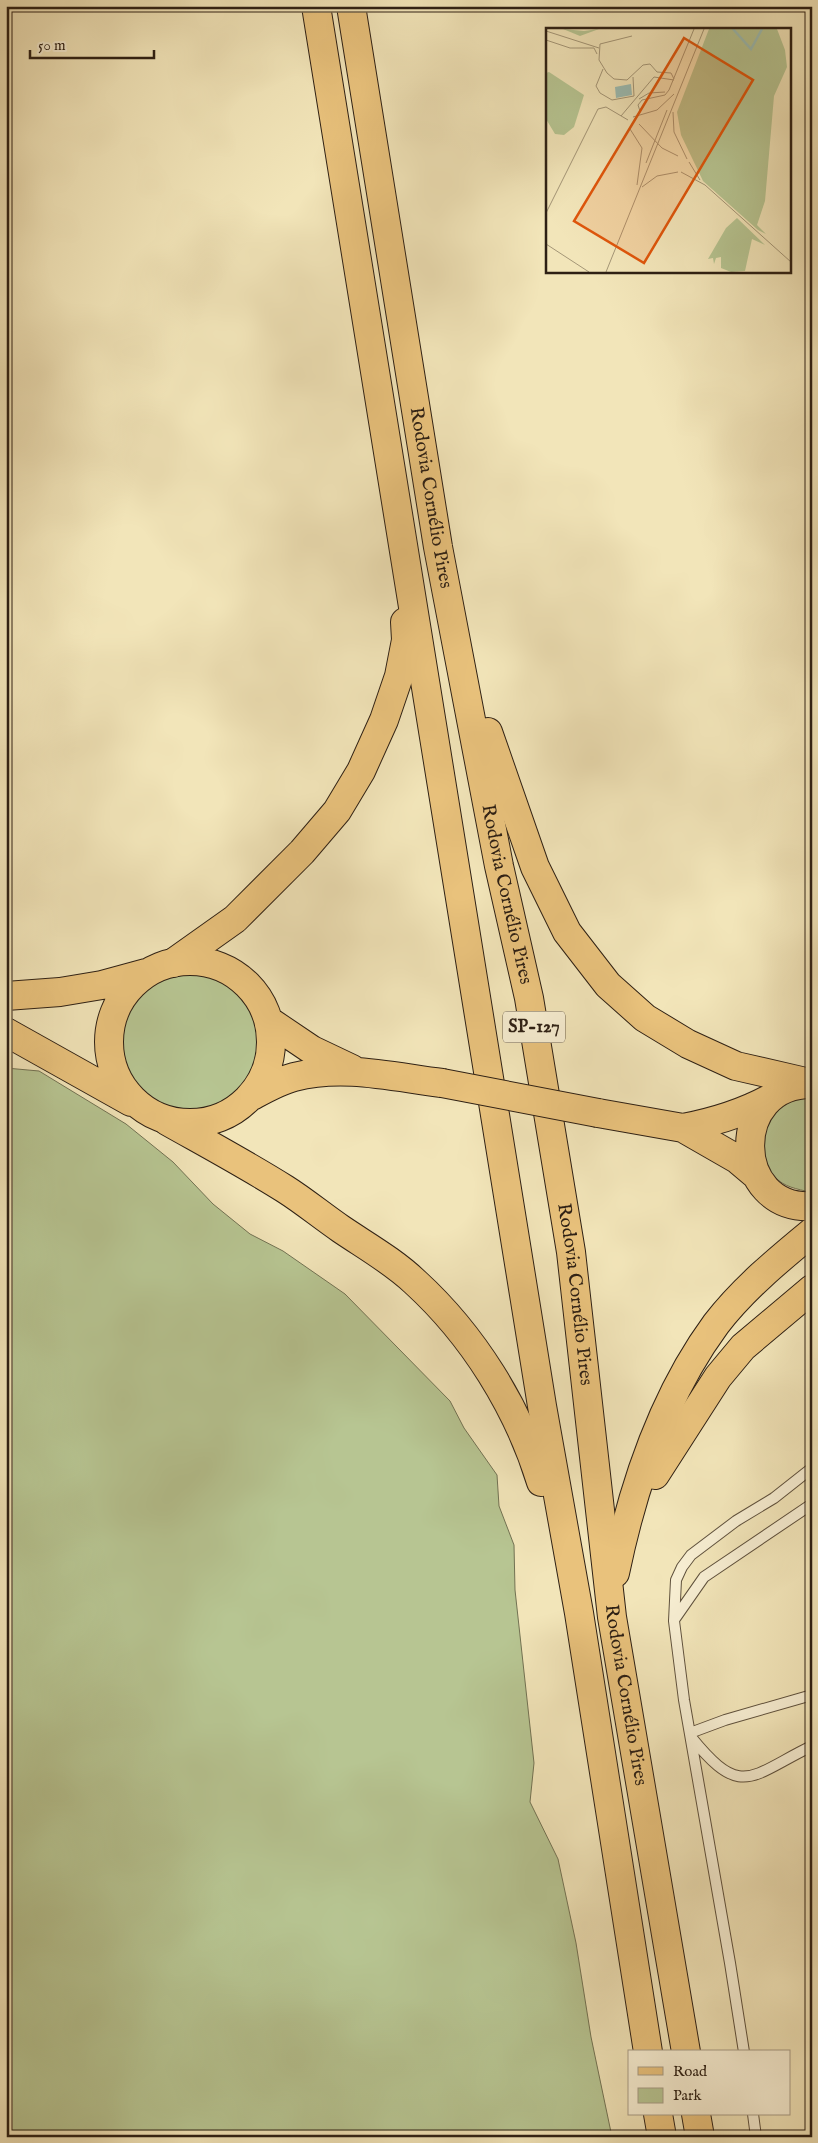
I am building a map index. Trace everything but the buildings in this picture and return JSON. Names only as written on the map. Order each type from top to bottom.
[{"type":"main road","name":"Rodovia Cornélio Pires","points":[[316,6],[542,1406],[580,1613],[648,2050]]},
{"type":"main road","name":"Rodovia Cornélio Pires","points":[[351,6],[438,547],[499,866],[529,998],[571,1252],[612,1617],[686,2050]]},
{"type":"main road","points":[[401,535],[406,640],[400,676],[384,720],[361,771],[337,811],[302,852],[235,919],[129,990],[114,1013],[109,1040],[113,1068],[125,1092],[156,1116],[190,1124],[213,1120],[234,1111],[252,1096],[292,1078],[314,1072],[358,1072],[442,1084],[683,1128],[737,1159],[756,1175],[768,1191],[785,1202],[804,1207],[812,1206]]},
{"type":"main road","points":[[454,634],[535,866],[567,932],[608,985],[645,1018],[688,1044],[736,1066],[811,1083]]},
{"type":"main road","points":[[6,996],[60,992],[102,985],[161,968],[198,961],[222,967],[243,980],[259,998],[269,1021],[272,1047],[266,1073],[252,1096]]},
{"type":"main road","points":[[269,1021],[312,1050],[358,1072]]},
{"type":"main road","points":[[6,1032],[285,1189],[394,1265],[415,1282],[449,1317],[479,1357],[508,1401],[532,1452],[580,1613]]},
{"type":"main road","points":[[683,1128],[716,1122],[744,1113],[782,1090],[796,1085],[811,1083]]},
{"type":"main road","points":[[756,1175],[749,1155],[750,1135],[757,1115],[770,1099]]},
{"type":"main road","points":[[612,1617],[614,1576],[623,1534],[644,1467],[679,1382],[716,1324],[754,1281],[812,1232]]},
{"type":"main road","points":[[623,1534],[668,1453],[718,1377],[744,1347],[812,1288]]},
{"type":"main road","points":[[658,2116],[662,2137]]},
{"type":"main road","points":[[696,2116],[700,2137]]},
{"type":"lane","points":[[744,2050],[690,1734],[674,1621],[676,1580],[690,1555],[736,1521],[774,1498],[812,1468]]},
{"type":"lane","points":[[674,1621],[704,1577],[812,1504]]},
{"type":"lane","points":[[690,1734],[725,1720],[812,1695]]},
{"type":"lane","points":[[690,1734],[716,1765],[734,1776],[743,1778],[759,1774],[812,1746]]},
{"type":"lane","points":[[753,2116],[756,2137]]},
{"type":"green space","points":[[190,974],[216,979],[239,994],[254,1017],[259,1043],[254,1069],[239,1092],[216,1107],[190,1112],[164,1107],[141,1092],[126,1069],[121,1043],[126,1017],[141,994],[164,979]]},
{"type":"green space","points":[[6,1068],[39,1071],[126,1124],[173,1162],[213,1204],[250,1234],[283,1251],[345,1294],[450,1401],[464,1428],[497,1475],[499,1506],[514,1545],[515,1590],[534,1763],[530,1802],[558,1859],[576,1943],[591,2037],[612,2137],[6,2137]]},
{"type":"green space","points":[[812,1095],[812,1191],[810,1192],[796,1189],[775,1177],[768,1167],[762,1146],[766,1125],[779,1107],[792,1099]]}]
